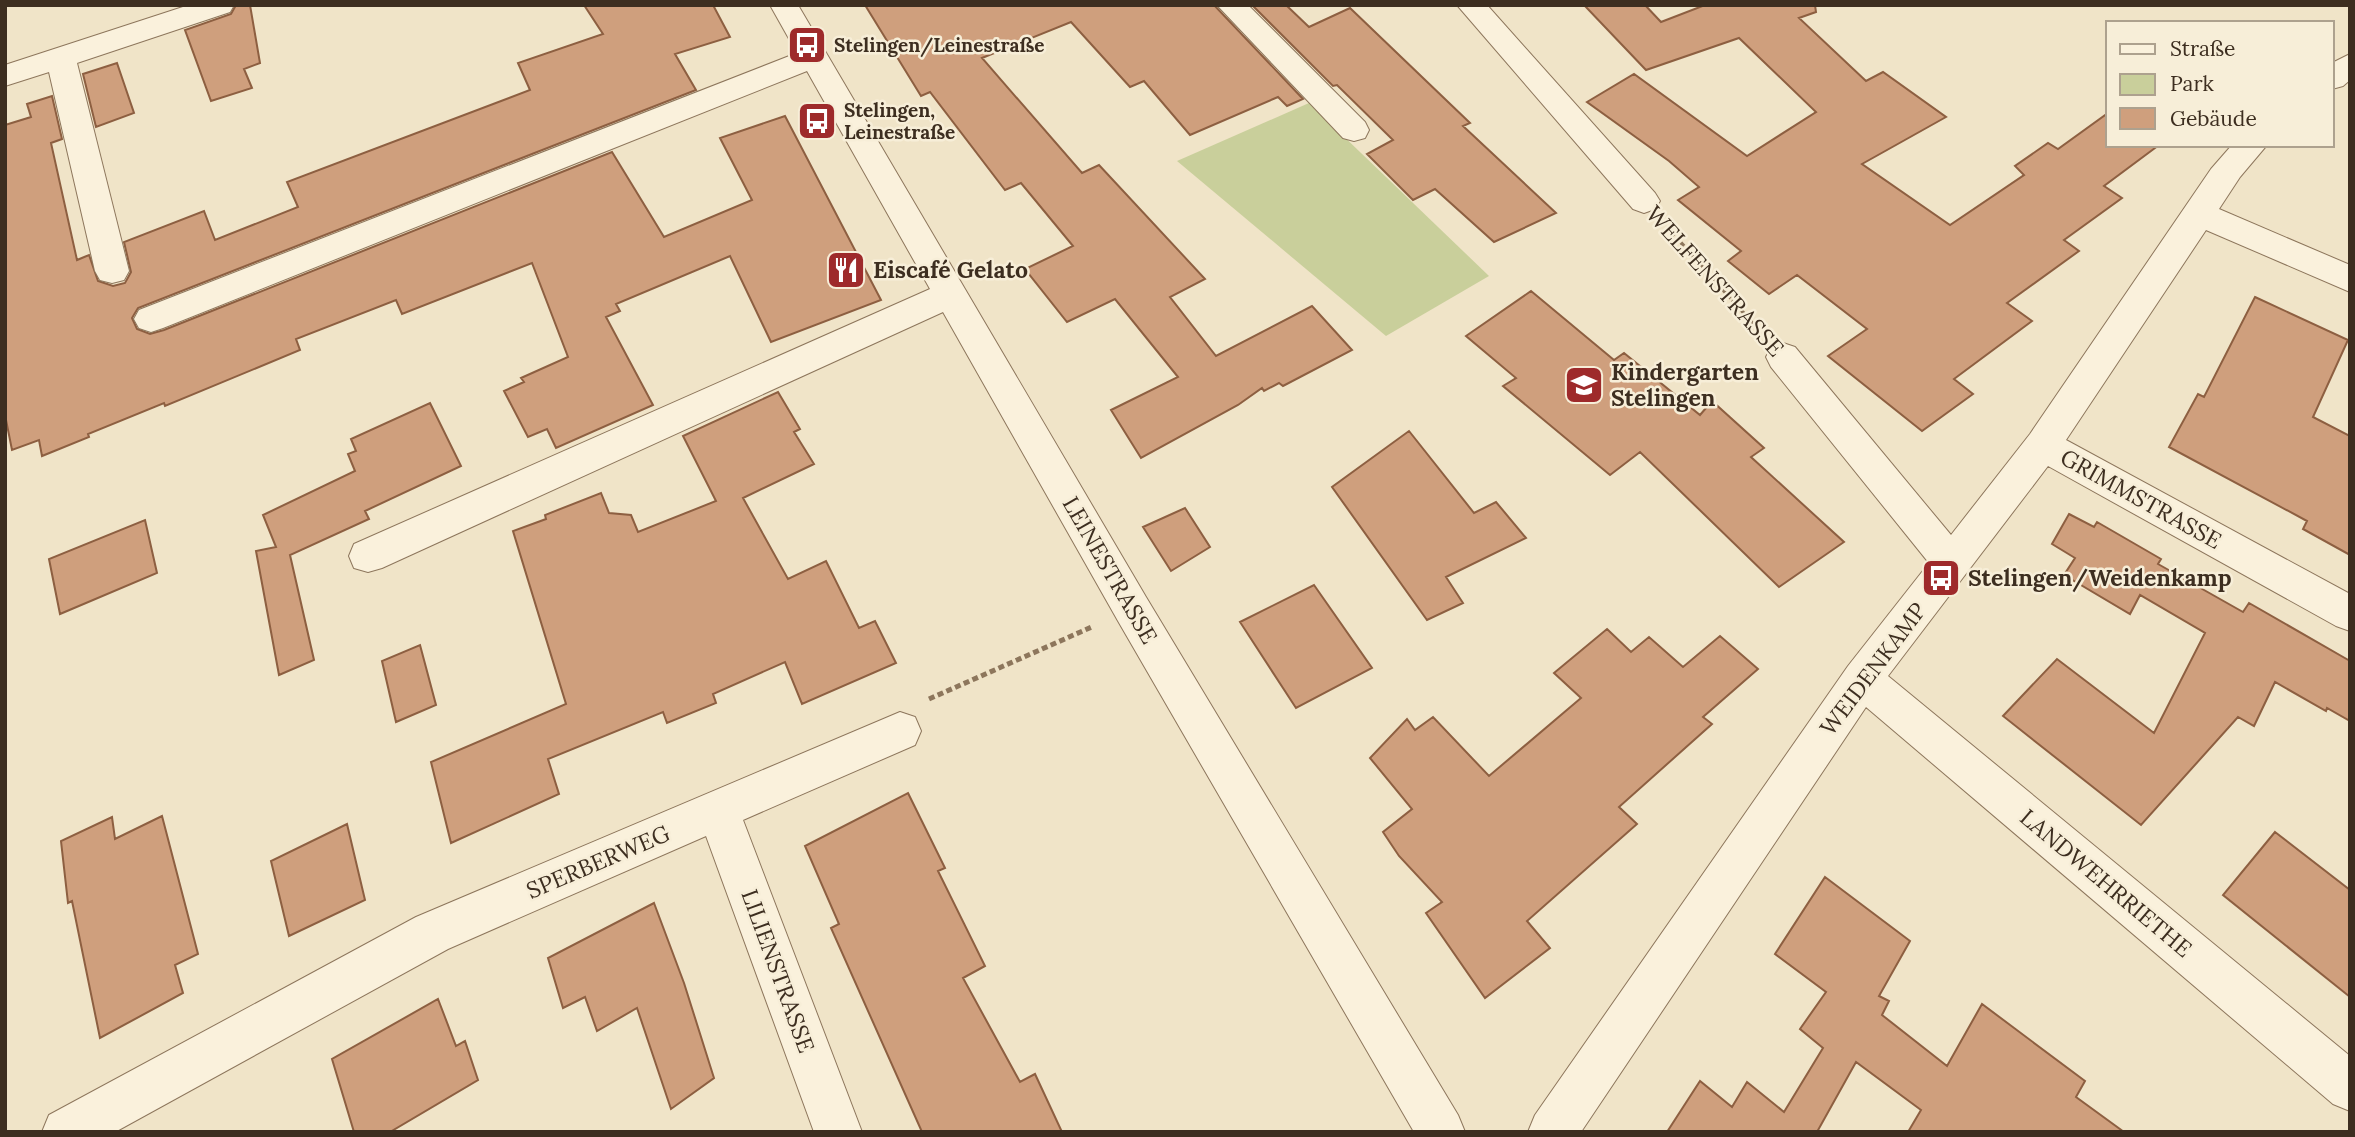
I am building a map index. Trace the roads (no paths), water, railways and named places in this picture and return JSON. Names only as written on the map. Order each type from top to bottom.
[{"type":"street","points":[[5,76],[220,5]]},
{"type":"street","name":"LEINESTRASSE","points":[[784,5],[1132,609],[1441,1132]]},
{"type":"street","points":[[1230,5],[1354,130]]},
{"type":"street","name":"WELFENSTRASSE","points":[[1471,5],[1644,201]]},
{"type":"street","points":[[151,319],[814,57]]},
{"type":"street","points":[[61,58],[112,271]]},
{"type":"street","points":[[2334,77],[2350,64]]},
{"type":"street","name":"WEIDENKAMP","points":[[1552,1132],[1862,679],[2043,445],[2200,214],[2215,186],[2236,159],[2250,147]]},
{"type":"street","points":[[2200,214],[2350,279]]},
{"type":"street","points":[[368,556],[951,294]]},
{"type":"street","name":"WELFENSTRASSE","points":[[1783,357],[1952,564]]},
{"type":"street","name":"GRIMMSTRASSE","points":[[2043,445],[2350,614]]},
{"type":"street","name":"LANDWEHRRIETHE","points":[[1862,679],[2350,1087]]},
{"type":"street","name":"SPERBERWEG","points":[[66,1132],[432,933],[900,731]]},
{"type":"street","name":"LILIENSTRASSE","points":[[718,811],[838,1132]]},
{"type":"place","name":"Stelingen/Leinestraße","points":[[807,45]]},
{"type":"place","name":"Stelingen, Leinestraße","points":[[817,121]]},
{"type":"place","name":"Eiscafé Gelato","points":[[846,270]]},
{"type":"place","name":"Kindergarten Stelingen","points":[[1584,385]]},
{"type":"place","name":"Stelingen/Weidenkamp","points":[[1941,578]]}]
